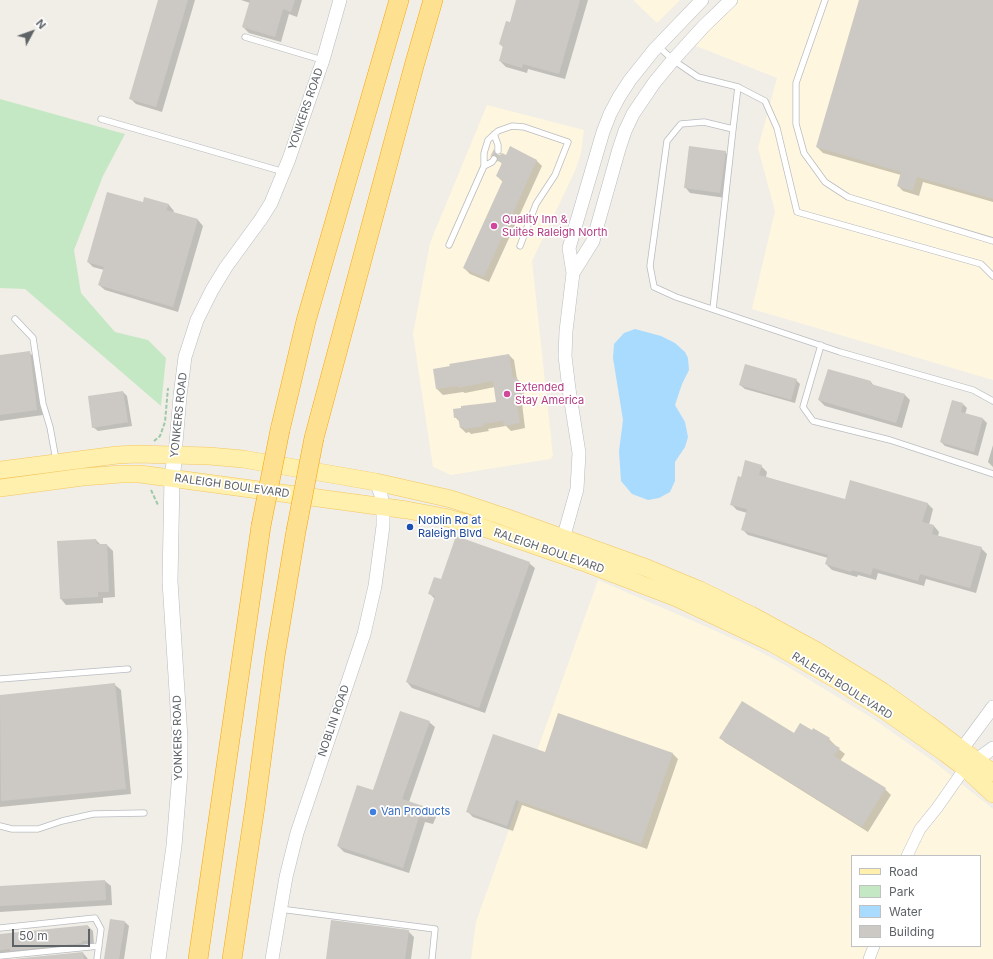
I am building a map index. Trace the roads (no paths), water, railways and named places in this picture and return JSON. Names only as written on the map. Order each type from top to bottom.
[{"type":"highway","points":[[385,0],[389,36]]},
{"type":"highway","points":[[198,959],[260,526],[280,430],[308,314],[400,0]]},
{"type":"highway","points":[[232,959],[255,807],[275,656],[296,531],[314,438],[433,0]]},
{"type":"highway","points":[[414,66],[443,0]]},
{"type":"main road","name":"RALEIGH BOULEVARD","points":[[0,470],[117,455],[209,456],[243,459],[376,482],[451,499],[648,568],[700,590],[801,642],[852,672],[898,702],[962,749],[971,765],[993,794]]},
{"type":"main road","name":"YONKERS ROAD","points":[[158,959],[174,846],[180,772],[180,731],[170,581],[172,478],[175,455]]},
{"type":"main road","name":"RALEIGH BOULEVARD","points":[[0,488],[107,474],[140,474],[426,513],[463,522],[558,554],[677,598],[772,643],[837,680],[971,765],[993,773]]},
{"type":"street","name":"YONKERS ROAD","points":[[175,455],[185,356],[197,320],[212,290],[226,267],[271,203],[284,172],[323,60],[340,0]]},
{"type":"street","points":[[558,554],[578,489],[579,453],[565,356],[566,331],[573,273],[569,248],[603,132],[610,114],[626,86],[658,46],[702,0]]},
{"type":"street","points":[[573,273],[593,241],[625,131],[643,98],[673,60],[704,26],[731,0]]},
{"type":"street","name":"NOBLIN ROAD","points":[[272,959],[286,877],[305,805],[364,634],[375,586],[383,526],[383,507],[381,495],[376,482]]},
{"type":"street","points":[[962,749],[993,707]]},
{"type":"street","points":[[907,855],[920,829],[971,765],[993,748]]},
{"type":"street","points":[[869,959],[874,947]]},
{"type":"lane","points":[[825,0],[796,83],[796,124],[804,153],[825,182],[848,197],[993,241]]},
{"type":"lane","points":[[245,37],[323,60]]},
{"type":"lane","points":[[658,46],[673,60],[698,77],[738,87],[765,101],[778,128],[796,212],[981,264],[993,276]]},
{"type":"lane","points":[[713,309],[738,87]]},
{"type":"lane","points":[[101,119],[284,172]]},
{"type":"lane","points":[[733,129],[704,122],[681,124],[667,141],[650,266],[654,287],[676,297],[821,345],[973,390],[993,401]]},
{"type":"lane","points":[[449,245],[484,166],[485,147],[488,140],[504,128],[512,126],[524,127],[568,142],[555,175],[536,204],[520,246]]},
{"type":"lane","points":[[494,134],[498,145],[498,151]]},
{"type":"lane","points":[[484,166],[492,162],[494,159]]},
{"type":"lane","points":[[15,319],[33,338],[43,404],[50,427],[57,463]]},
{"type":"lane","points":[[821,345],[803,407],[813,421],[890,440],[993,474]]},
{"type":"lane","points":[[0,680],[128,669]]},
{"type":"lane","points":[[0,826],[12,829],[38,829],[62,821],[93,814],[144,813]]},
{"type":"lane","points":[[280,909],[436,929],[432,959]]},
{"type":"lane","points":[[0,928],[95,918],[101,929],[97,959]]},
{"type":"lane","points":[[0,956],[98,946]]},
{"type":"water","points":[[635,329],[661,336],[675,343],[685,352],[688,358],[689,370],[682,384],[675,405],[685,422],[688,437],[685,447],[675,462],[675,481],[670,492],[659,498],[648,500],[632,494],[621,481],[619,451],[623,420],[613,358],[614,344],[624,333]]},
{"type":"place","name":"Quality Inn & Suites Raleigh North","points":[[494,226]]},
{"type":"place","name":"Extended Stay America","points":[[507,394]]},
{"type":"place","name":"Noblin Rd at Raleigh Blvd","points":[[410,527]]},
{"type":"place","name":"Van Products","points":[[373,812]]}]
